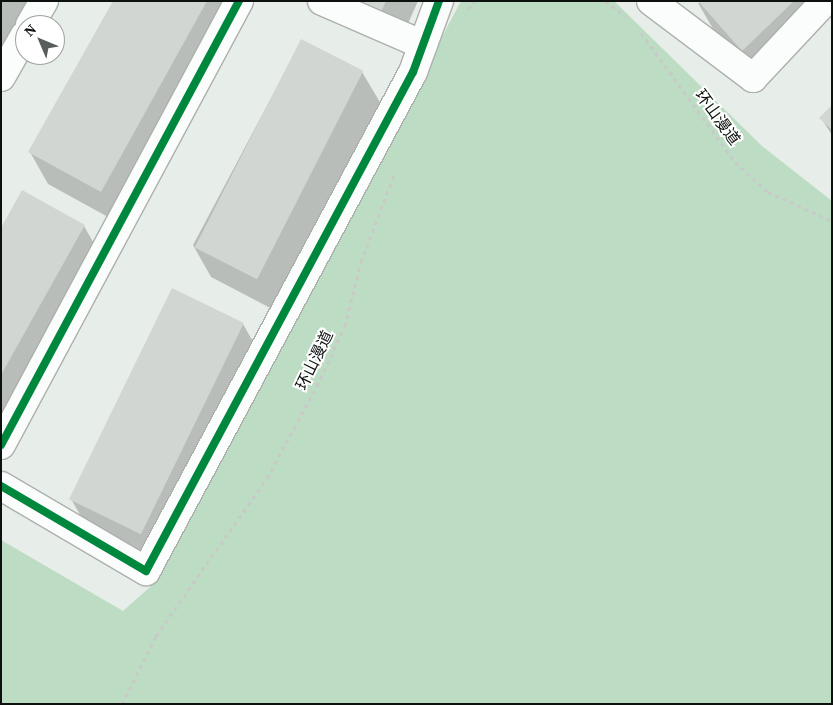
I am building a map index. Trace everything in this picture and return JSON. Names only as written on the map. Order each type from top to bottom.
[{"type":"street","points":[[36,15],[44,1]]},
{"type":"street","points":[[1,445],[239,1]]},
{"type":"street","points":[[322,1],[423,45]]},
{"type":"street","points":[[1,486],[146,571],[413,72],[439,1]]},
{"type":"street","points":[[658,3],[753,78],[825,1]]},
{"type":"street","points":[[1,77],[15,52]]},
{"type":"path","points":[[464,17],[475,1]]},
{"type":"path","points":[[605,1],[628,19]]},
{"type":"green space","points":[[461,1],[614,1],[762,146],[832,201],[832,704],[1,704],[1,540],[123,611],[150,587]]},
{"type":"building","points":[[113,1],[207,1],[101,192],[28,152]]},
{"type":"building","points":[[353,1],[386,1],[380,14]]},
{"type":"building","points":[[698,1],[794,1],[742,51]]},
{"type":"building","points":[[301,39],[363,71],[257,279],[195,247]]},
{"type":"building","points":[[832,105],[832,130],[819,118]]},
{"type":"building","points":[[22,190],[85,225],[1,375],[1,228]]},
{"type":"building","points":[[172,288],[244,323],[141,534],[69,499]]},
{"type":"cycle path","points":[[1,445],[239,1]]},
{"type":"cycle path","points":[[1,486],[146,571],[413,72],[439,1]]}]
